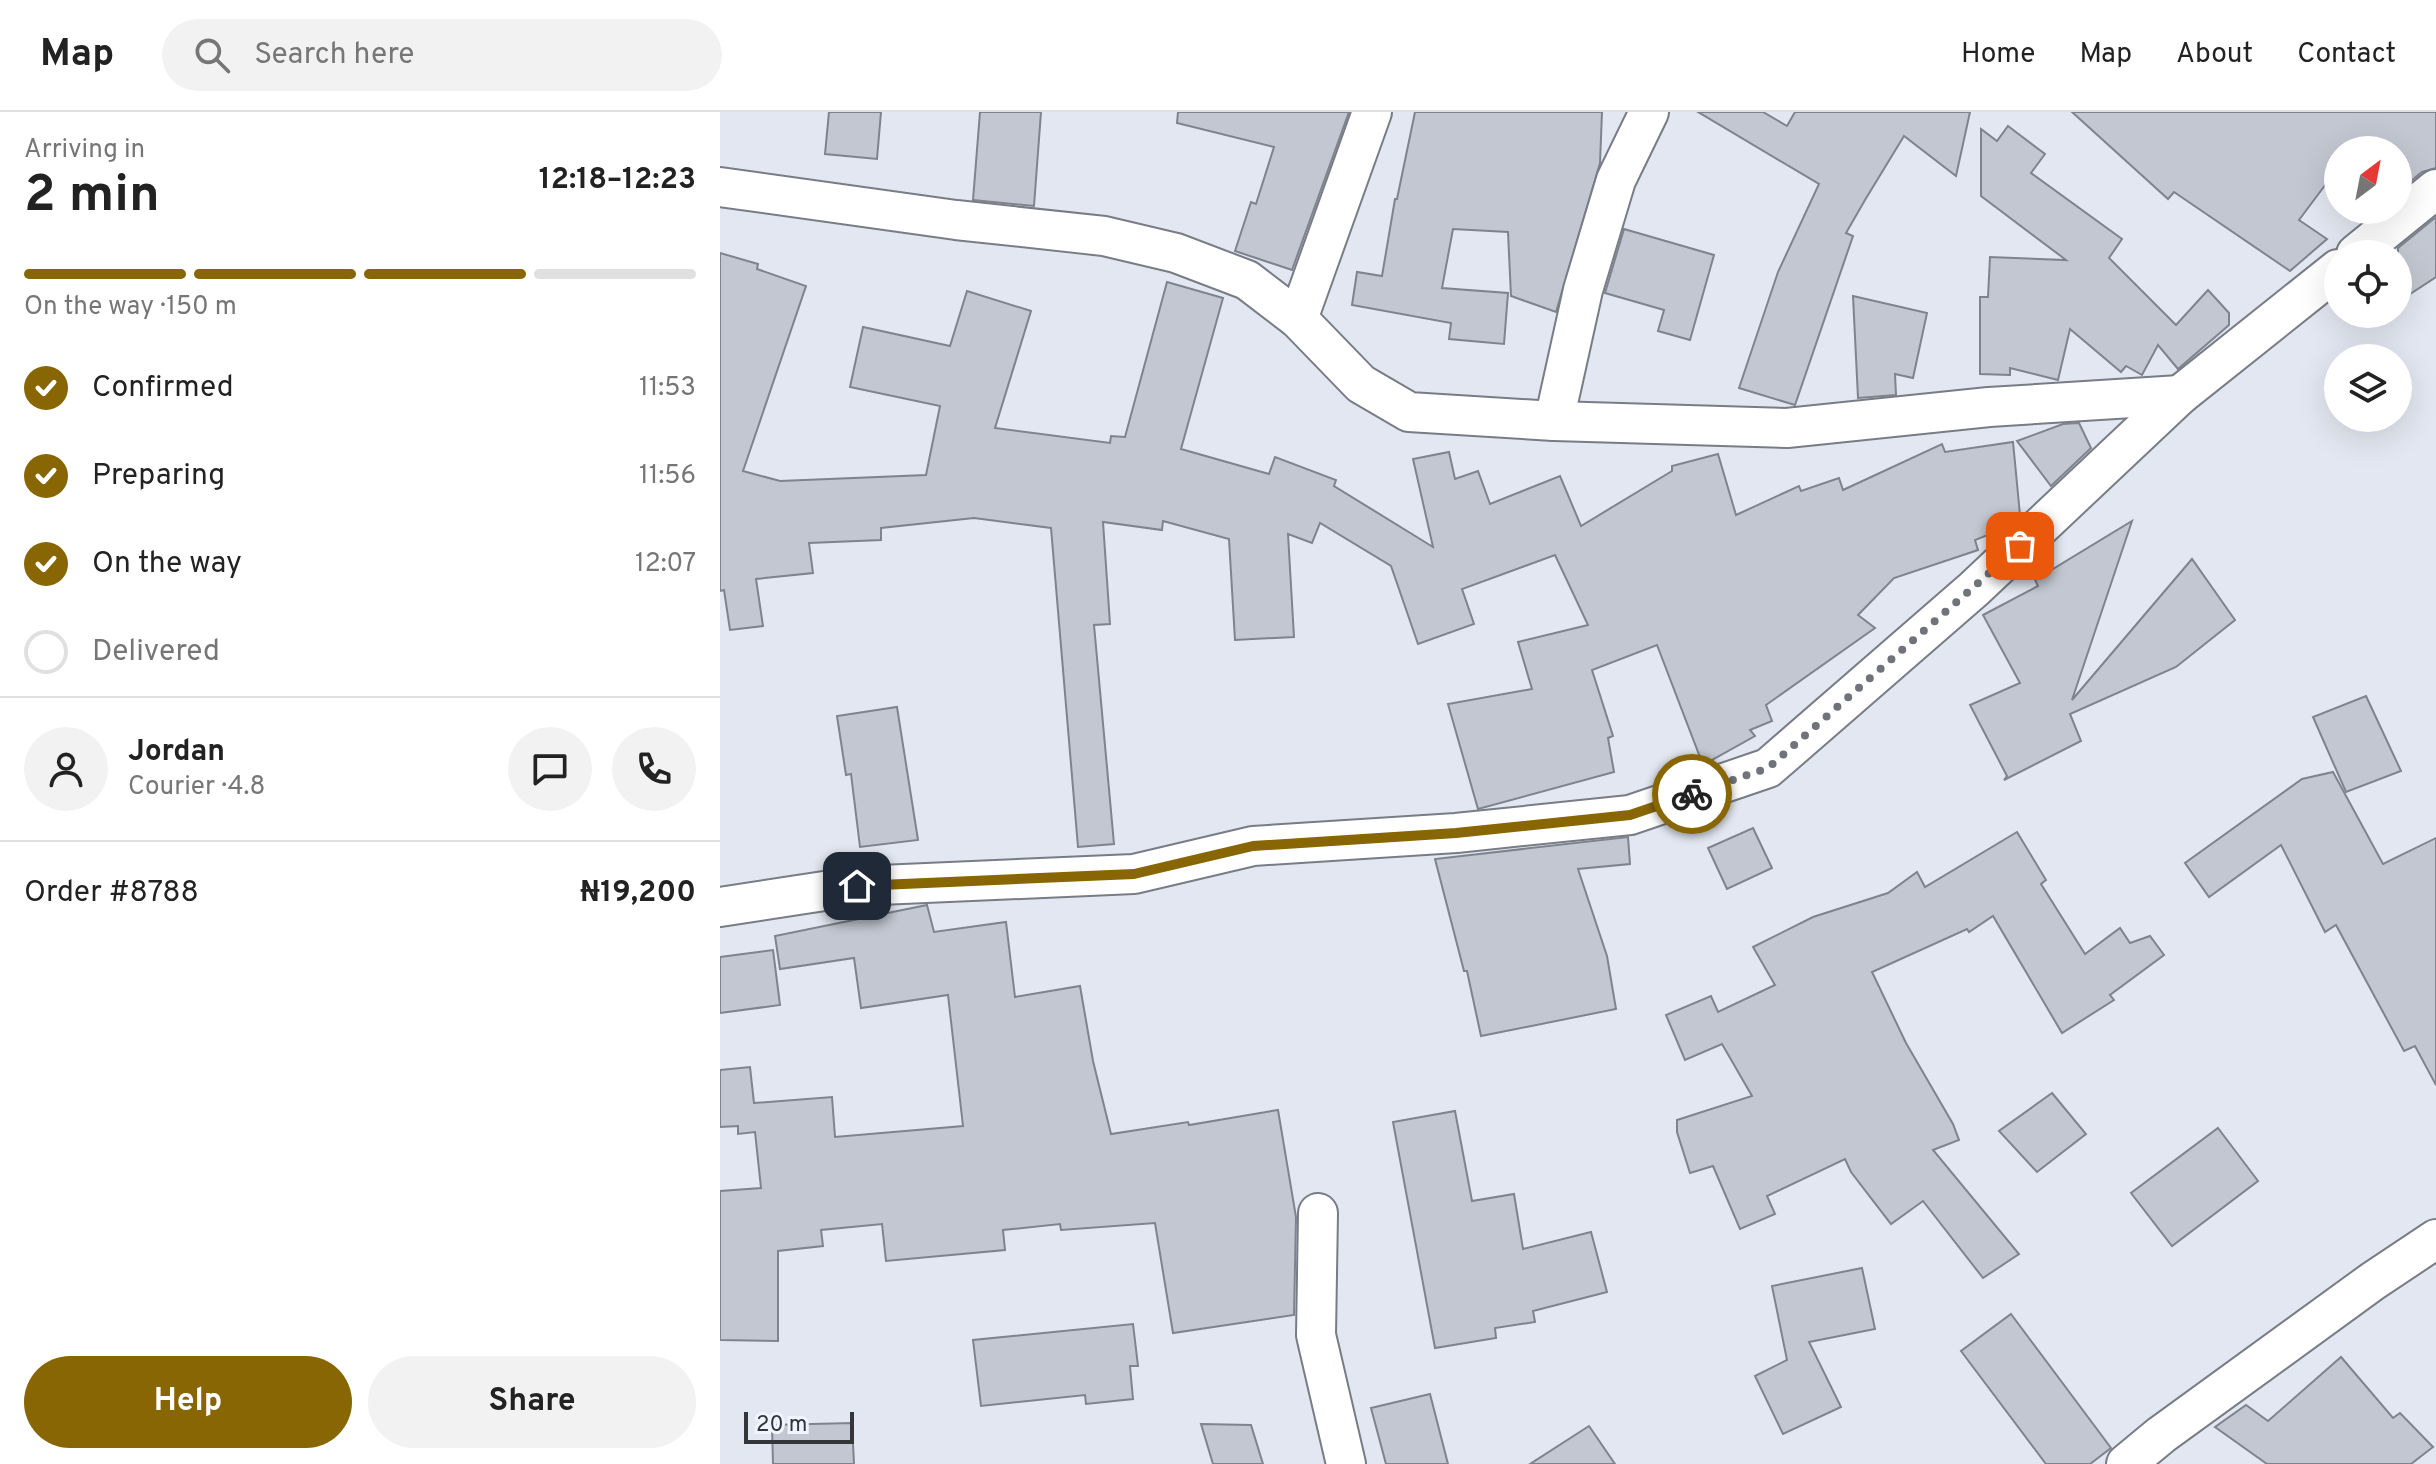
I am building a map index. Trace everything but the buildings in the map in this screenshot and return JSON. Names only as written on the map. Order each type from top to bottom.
[{"type":"street","points":[[1298,319],[1372,112]]},
{"type":"street","points":[[1554,421],[1583,290],[1616,180],[1649,112]]},
{"type":"street","points":[[720,187],[956,220],[1104,236],[1176,253],[1247,280],[1298,319],[1361,384],[1409,412],[1554,421],[1787,428],[1989,407],[2180,395]]},
{"type":"street","points":[[2373,240],[2436,189]]},
{"type":"street","points":[[720,907],[857,886],[1134,874],[1253,846],[1456,833],[1630,815],[1768,768],[1974,589],[2180,395],[2324,280]]},
{"type":"street","points":[[1318,1213],[1316,1335],[1346,1464]]},
{"type":"street","points":[[2126,1464],[2161,1435],[2373,1281],[2436,1239]]},
{"type":"way so far","points":[[1692,794],[1768,768],[2020,546]]},
{"type":"route","points":[[857,886],[1134,874],[1253,846],[1456,833],[1630,815],[1692,794]]}]
